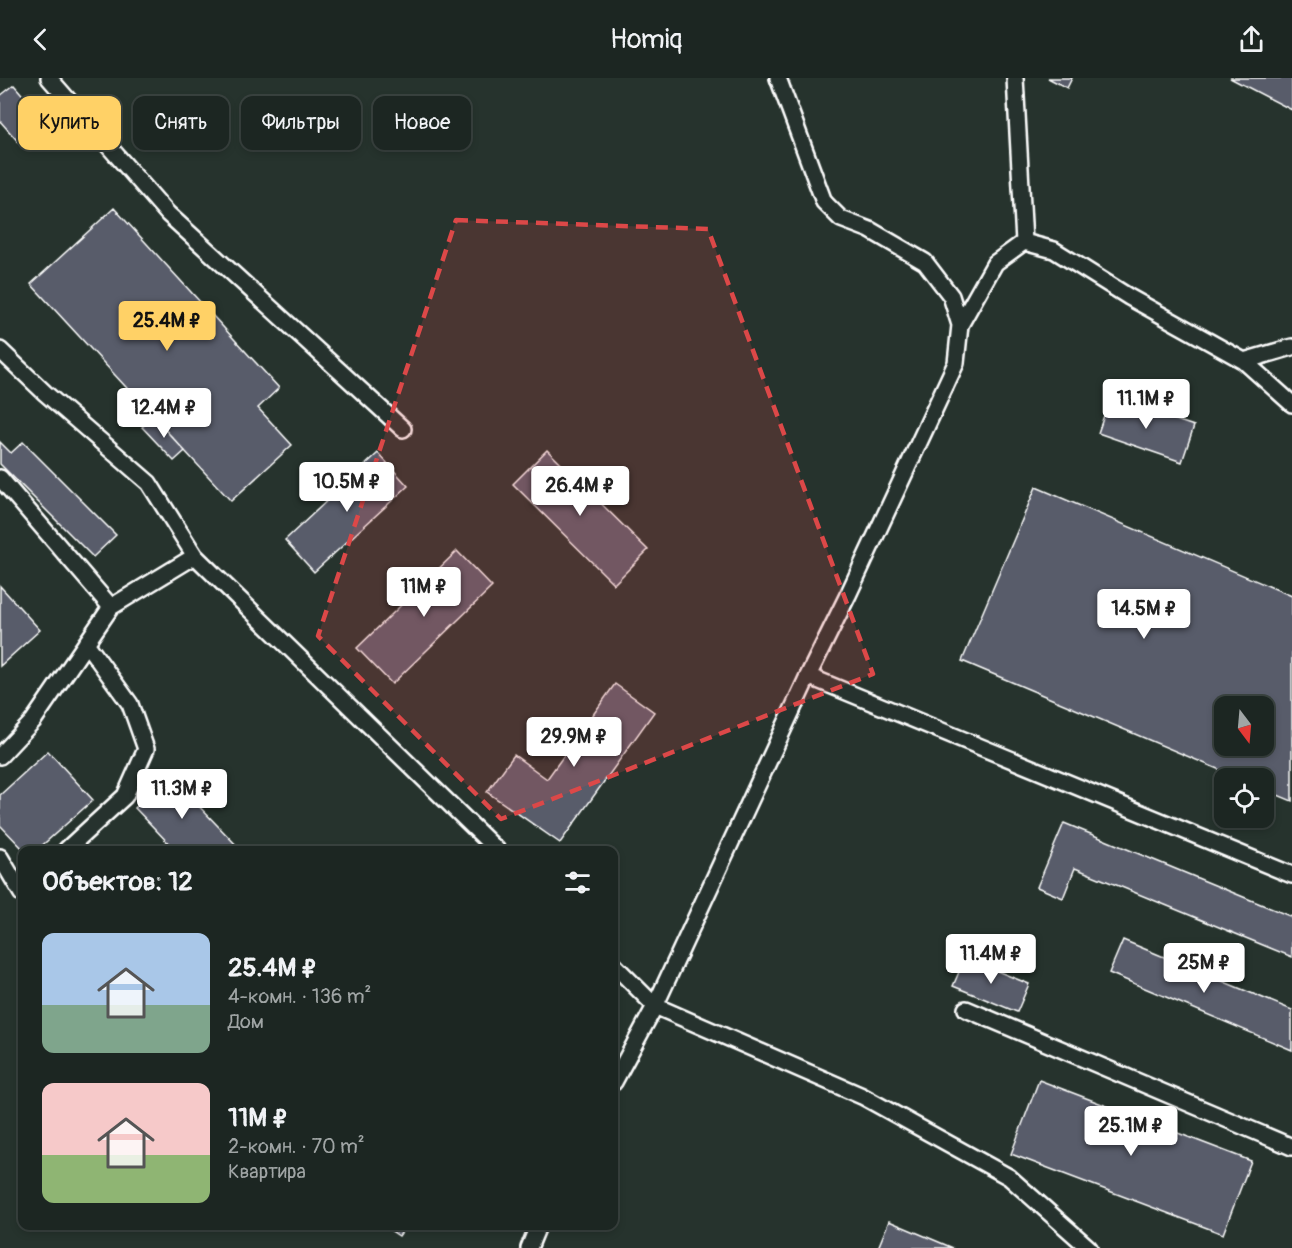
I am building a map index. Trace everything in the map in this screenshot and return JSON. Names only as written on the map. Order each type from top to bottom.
[{"type":"lane","points":[[49,78],[168,214],[403,429]]},
{"type":"lane","points":[[618,1075],[656,1006],[956,363],[960,325],[951,296],[924,262],[870,230],[841,219],[824,202],[778,78]]},
{"type":"lane","points":[[1015,78],[1024,242]]},
{"type":"lane","points":[[960,325],[995,263],[1024,242],[1054,249],[1130,297],[1244,361],[1292,404]]},
{"type":"lane","points":[[1244,361],[1292,347]]},
{"type":"lane","points":[[0,350],[45,393],[149,483],[195,556],[493,846]]},
{"type":"lane","points":[[0,478],[111,607]]},
{"type":"lane","points":[[0,756],[33,721],[111,607],[195,556]]},
{"type":"lane","points":[[70,846],[125,796],[146,749],[130,704],[86,643]]},
{"type":"lane","points":[[808,676],[1292,875]]},
{"type":"lane","points":[[0,857],[18,887]]},
{"type":"lane","points":[[618,969],[656,1006],[862,1096],[1010,1177],[1089,1248]]},
{"type":"lane","points":[[966,1009],[1292,1147]]},
{"type":"lane","points":[[529,1248],[536,1230]]},
{"type":"highlighted area","points":[[456,220],[708,229],[873,674],[501,819],[318,636]]},
{"type":"building","points":[[1048,78],[1072,78],[1067,88]]},
{"type":"building","points":[[1230,78],[1292,78],[1292,110]]},
{"type":"building","points":[[14,85],[24,96],[18,96],[18,142],[0,121],[0,96]]},
{"type":"building","points":[[114,208],[279,388],[258,408],[292,445],[231,501],[31,284]]},
{"type":"building","points":[[1110,398],[1194,426],[1182,462],[1098,433]]},
{"type":"building","points":[[153,417],[185,451],[174,461],[142,427]]},
{"type":"building","points":[[0,442],[11,453],[23,442],[116,535],[93,557],[0,464]]},
{"type":"building","points":[[547,450],[648,550],[614,584],[513,484]]},
{"type":"building","points":[[378,453],[408,486],[314,572],[285,540]]},
{"type":"building","points":[[1036,487],[1292,596],[1292,801],[1274,794],[1274,768],[1215,768],[962,661]]},
{"type":"building","points":[[457,551],[492,587],[392,684],[357,648]]},
{"type":"building","points":[[0,586],[40,630],[0,666]]},
{"type":"building","points":[[615,684],[654,712],[560,843],[487,792],[514,755],[547,779]]},
{"type":"building","points":[[48,751],[93,800],[41,846],[20,846],[0,825],[0,795]]},
{"type":"building","points":[[169,775],[237,846],[171,846],[135,808]]},
{"type":"building","points":[[1064,823],[1292,917],[1292,957],[1075,868],[1063,898],[1037,887]]},
{"type":"building","points":[[1123,940],[1292,1010],[1292,1050],[1109,973]]},
{"type":"building","points":[[965,958],[1029,984],[1017,1012],[953,986]]},
{"type":"building","points":[[1039,1080],[1251,1161],[1223,1234],[1011,1154]]},
{"type":"building","points":[[889,1221],[953,1248],[878,1248]]},
{"type":"building","points":[[390,1230],[403,1230],[399,1236]]}]
